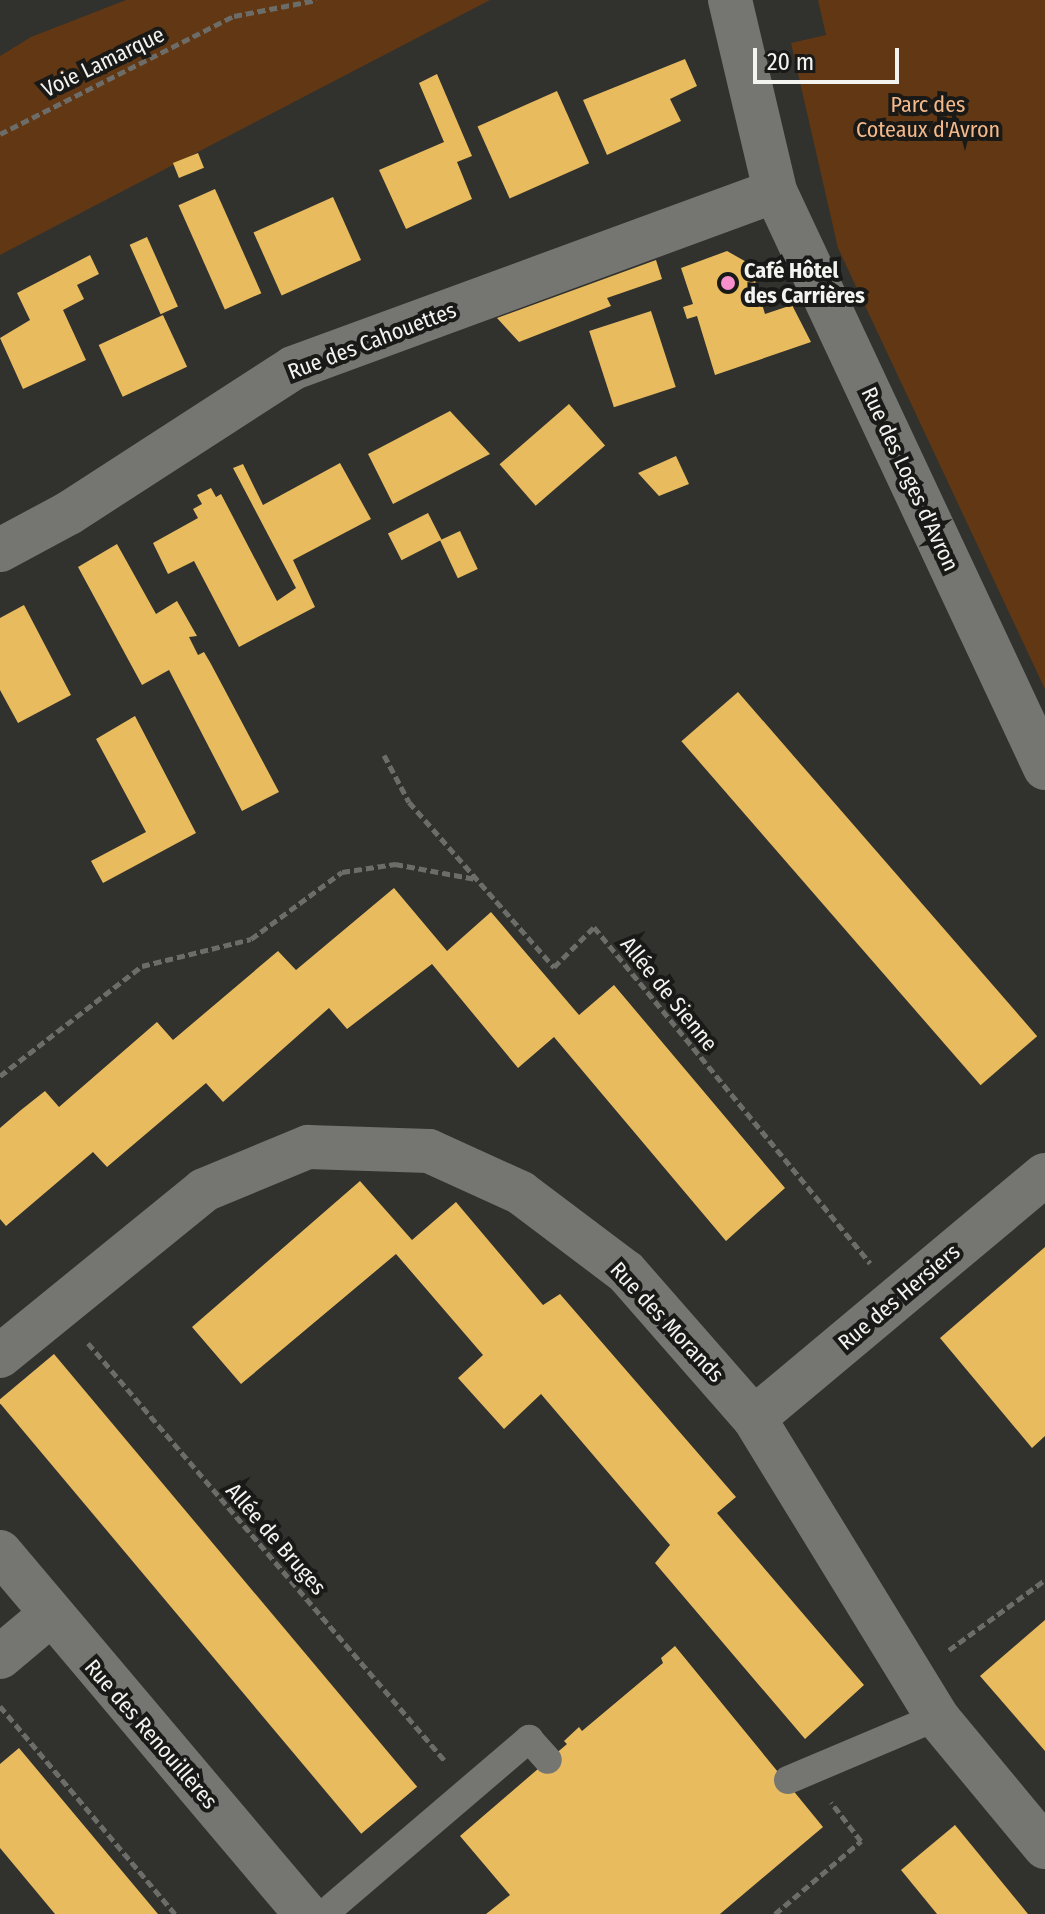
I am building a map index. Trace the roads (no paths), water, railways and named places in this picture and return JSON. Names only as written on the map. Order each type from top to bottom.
[{"type":"street","name":"Rue des Loges d'Avron","points":[[730,0],[775,191],[1045,768]]},
{"type":"street","name":"Rue des Cahouettes","points":[[0,550],[69,513],[293,368],[775,191]]},
{"type":"street","name":"Rue des Morands","points":[[0,1356],[204,1190],[308,1147],[429,1151],[521,1193],[626,1272],[754,1418],[937,1717],[1045,1847]]},
{"type":"street","name":"Rue des Hersiers","points":[[754,1418],[1045,1175]]},
{"type":"street","name":"Rue des Renouillères","points":[[0,1552],[49,1616],[306,1914]]},
{"type":"street","points":[[0,1657],[49,1616]]},
{"type":"lane","points":[[788,1780],[937,1717]]},
{"type":"lane","points":[[324,1914],[529,1739],[548,1760]]},
{"type":"place","name":"Café Hôtel des Carrières","points":[[728,283]]},
{"type":"park label","name":"Parc des Coteaux d'Avron","points":[[928,116]]}]
